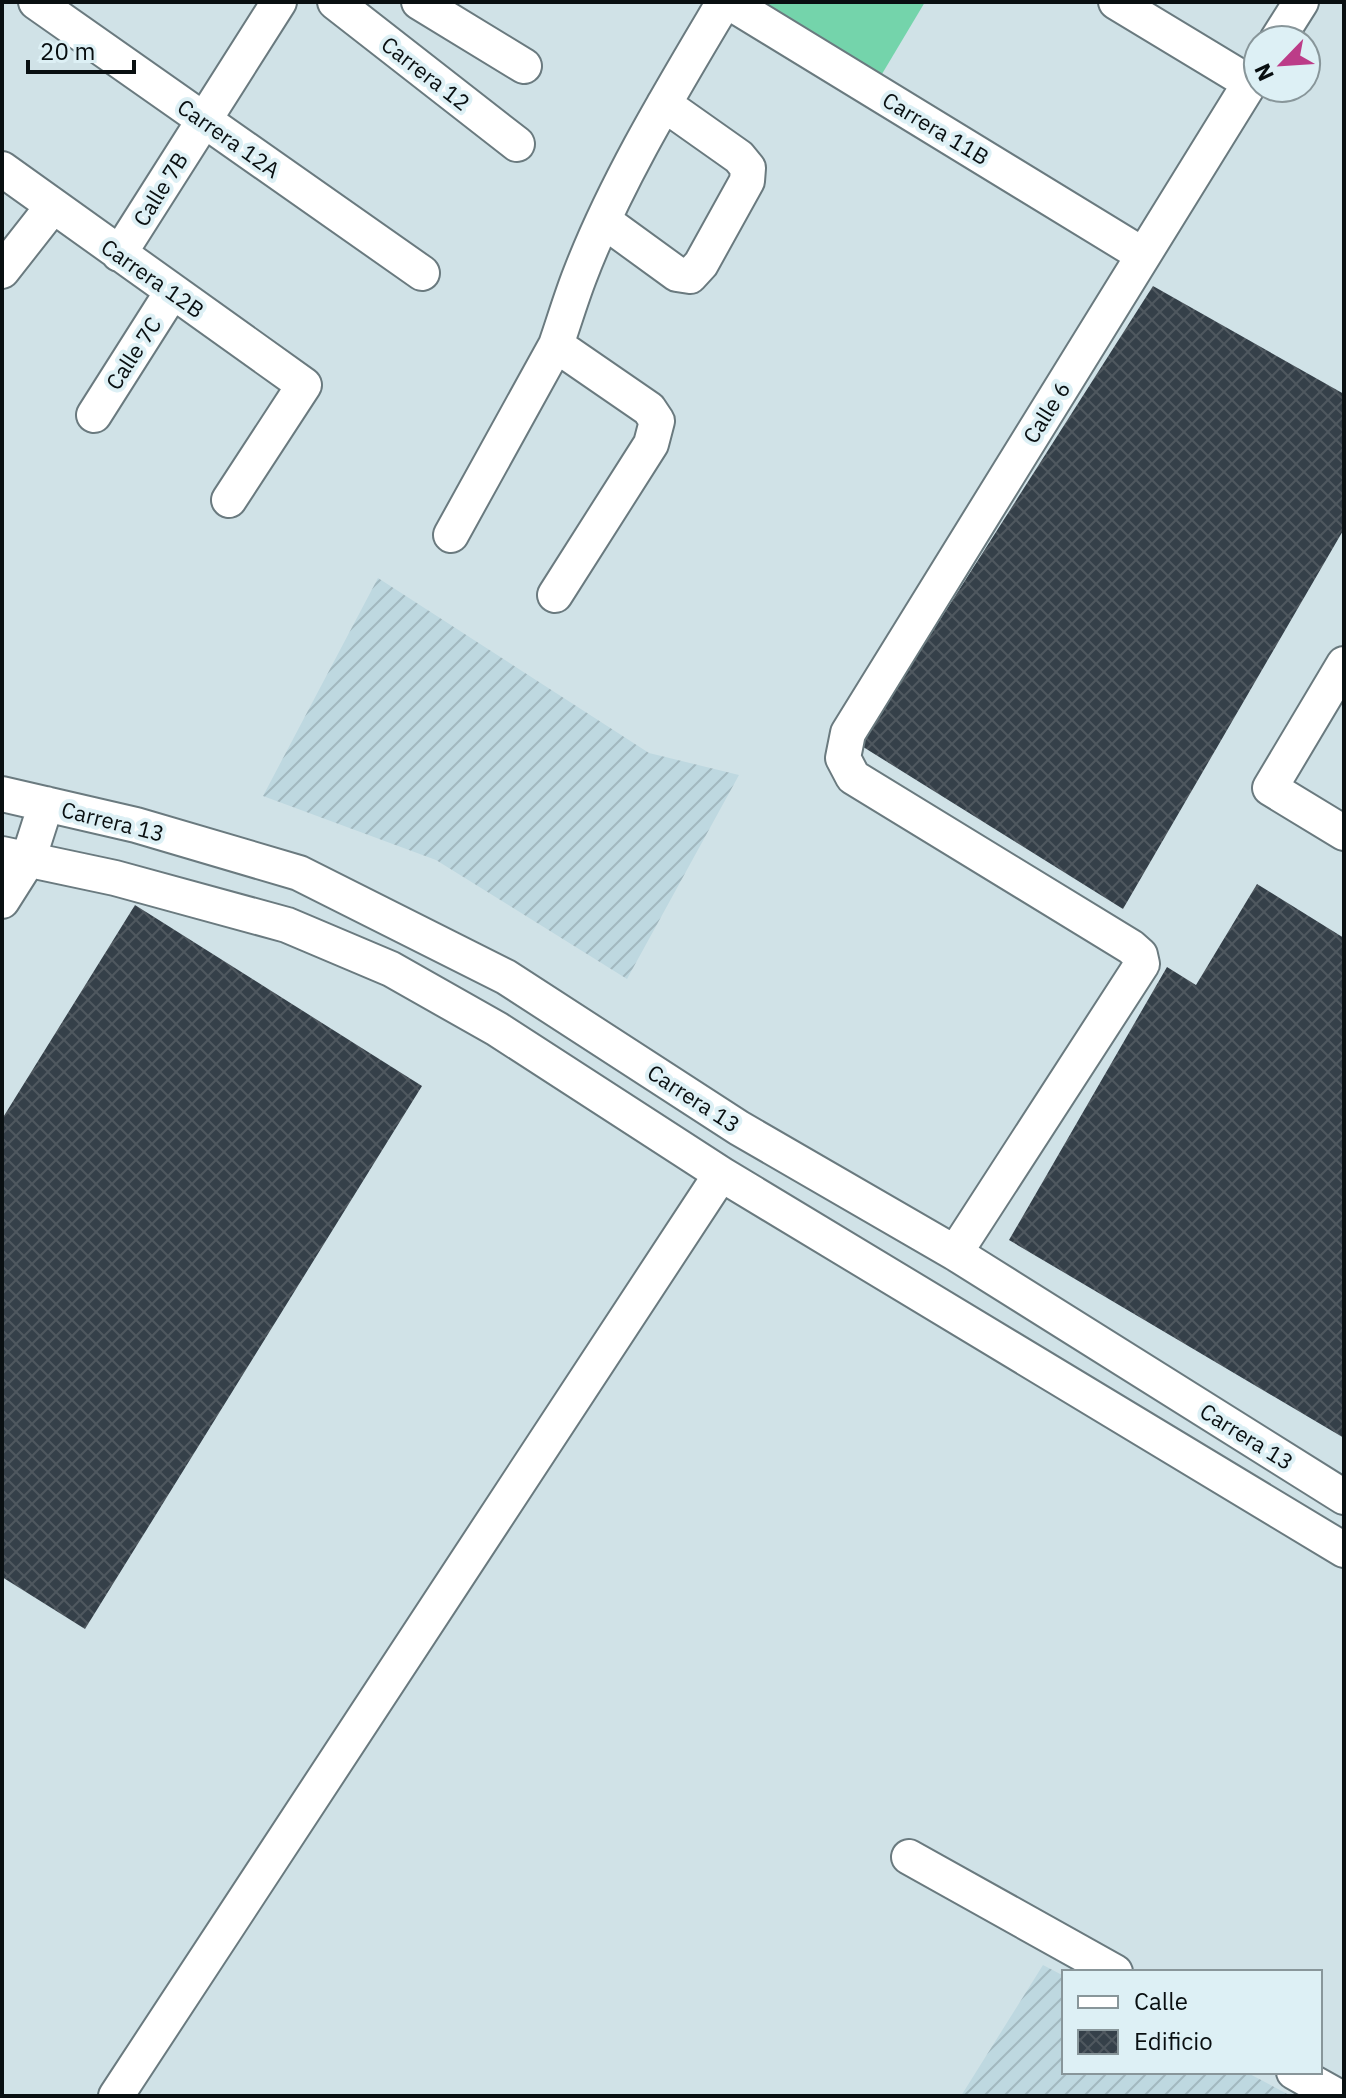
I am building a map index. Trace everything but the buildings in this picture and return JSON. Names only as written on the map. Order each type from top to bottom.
[{"type":"street","name":"Carrera 12A","points":[[36,2],[422,273]]},
{"type":"street","name":"Calle 7B","points":[[119,254],[279,2]]},
{"type":"street","name":"Carrera 12","points":[[335,2],[517,144]]},
{"type":"street","points":[[419,2],[524,66]]},
{"type":"street","points":[[451,535],[556,345],[580,274],[664,104],[727,2]]},
{"type":"street","name":"Carrera 11B","points":[[727,2],[1143,255]]},
{"type":"street","points":[[1116,2],[1242,70]]},
{"type":"street","points":[[1287,24],[1301,2]]},
{"type":"street","name":"Calle 6","points":[[955,1253],[1142,964],[1140,955],[1131,947],[853,777],[843,758],[848,733],[1242,96]]},
{"type":"street","points":[[604,221],[677,274],[690,276],[701,264],[747,181],[748,168],[739,157],[664,104]]},
{"type":"street","name":"Carrera 12B","points":[[2,169],[304,385],[229,500]]},
{"type":"street","points":[[2,271],[53,206]]},
{"type":"street","name":"Calle 7C","points":[[94,415],[172,292]]},
{"type":"street","points":[[555,595],[651,444],[657,421],[649,409],[556,345]]},
{"type":"street","points":[[1344,664],[1270,788],[1344,833]]},
{"type":"street","name":"Carrera 13","points":[[2,794],[136,825],[299,873],[506,977],[739,1128],[955,1253],[1344,1497]]},
{"type":"street","points":[[2,901],[15,857],[46,804]]},
{"type":"street","points":[[15,857],[115,878],[287,925],[391,969],[497,1029],[721,1174],[1344,1550]]},
{"type":"street","points":[[116,2096],[721,1174]]},
{"type":"street","points":[[1160,1439],[1184,1396]]},
{"type":"street","points":[[909,1857],[1111,1970]]},
{"type":"street","points":[[1298,2074],[1337,2096]]},
{"type":"shaded area","points":[[378,578],[649,753],[739,775],[627,979],[436,860],[263,796]]},
{"type":"shaded area","points":[[1043,1965],[1062,1975],[1062,2074],[1250,2074],[1291,2096],[961,2096]]},
{"type":"green space","points":[[753,2],[925,2],[879,79]]}]
